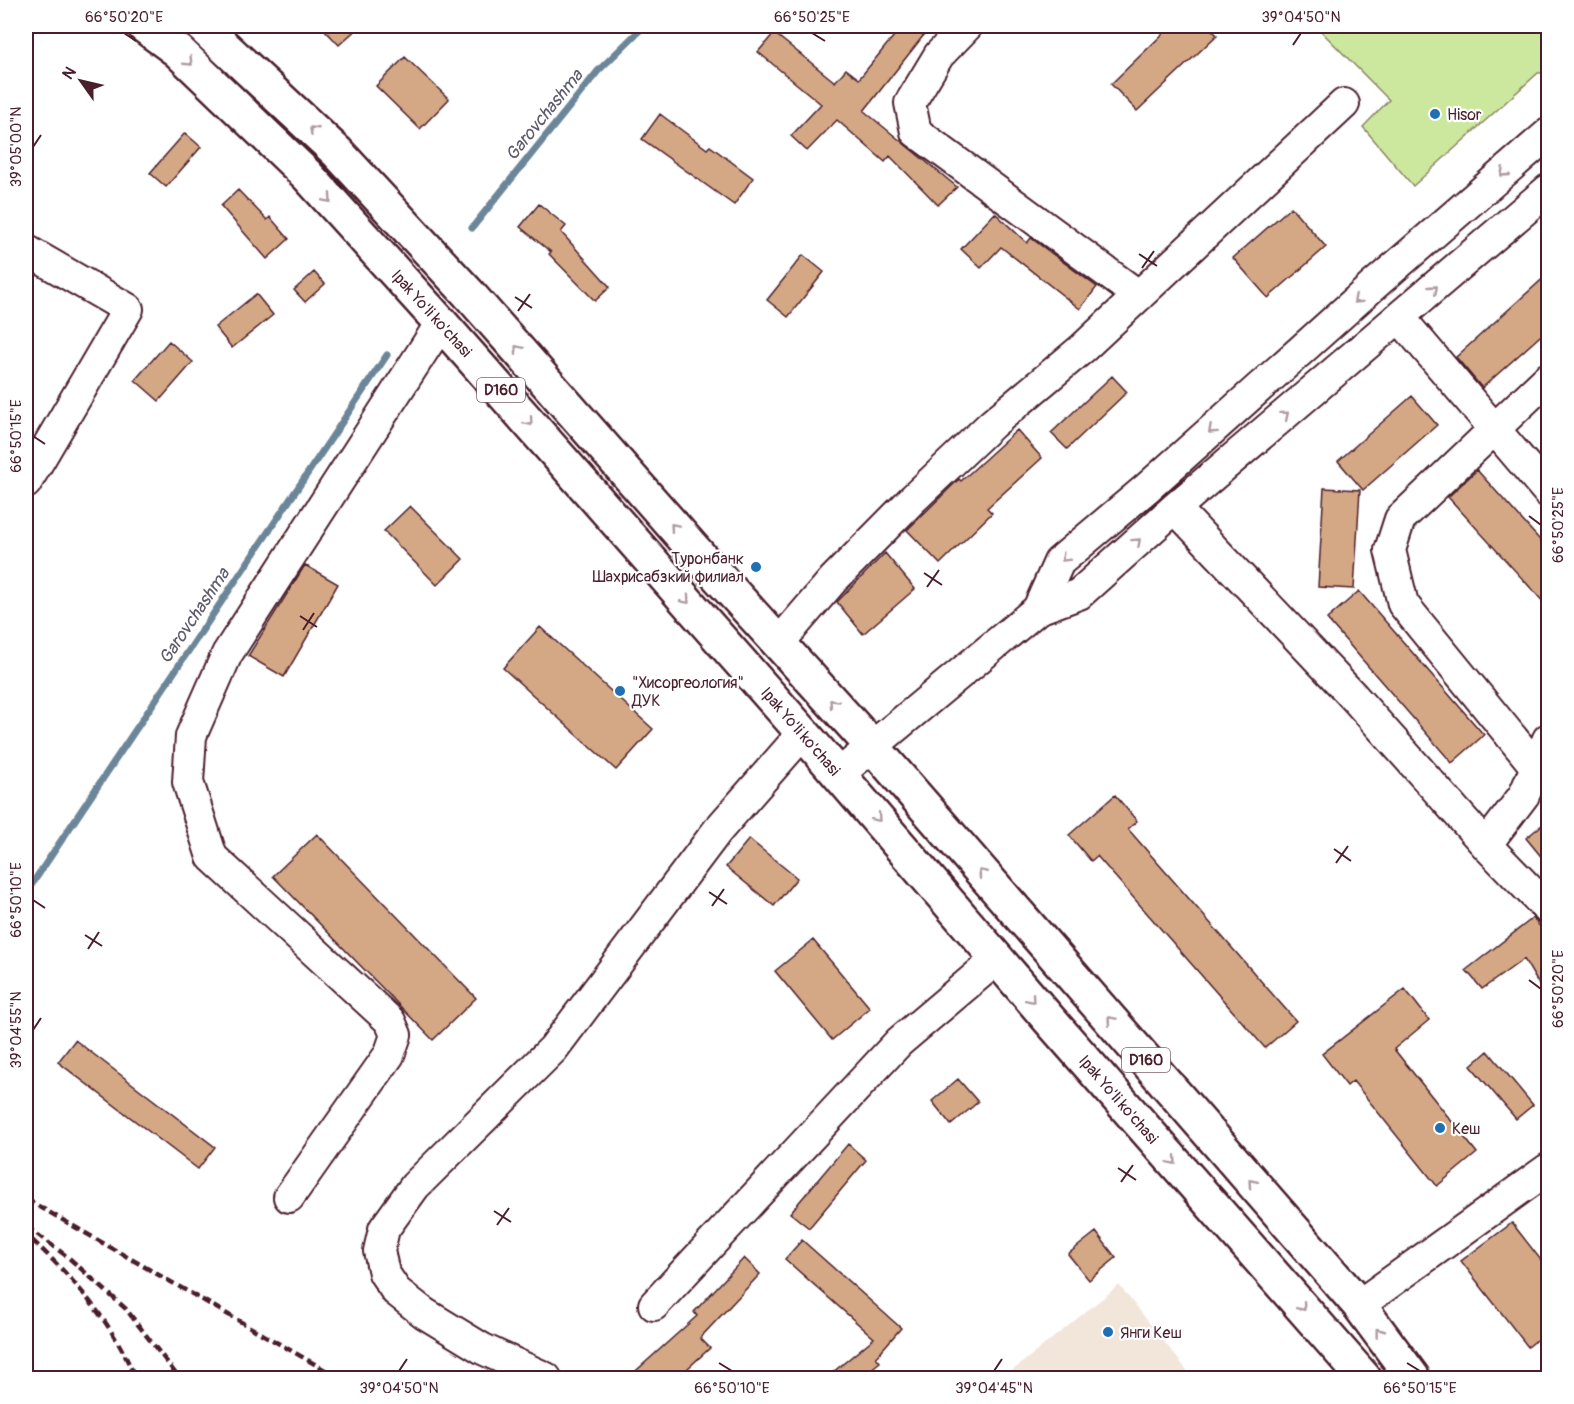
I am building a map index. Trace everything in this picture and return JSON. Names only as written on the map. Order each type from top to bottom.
[{"type":"main road","name":"Ipak Yo'li ko'chasi","points":[[144,26],[177,51],[307,175],[441,323],[839,774],[997,959],[1364,1378]]},
{"type":"main road","name":"D160","points":[[202,26],[337,152],[461,284],[778,644],[872,746],[1359,1305],[1413,1378]]},
{"type":"street","points":[[967,26],[939,55],[910,103],[916,132],[1139,296]]},
{"type":"street","points":[[778,644],[833,580],[914,498],[992,424],[1083,348],[1344,104]]},
{"type":"street","points":[[1038,609],[1059,562],[1147,488],[1374,285],[1548,134]]},
{"type":"street","points":[[839,774],[1038,609],[1079,594],[1175,508],[1548,190]]},
{"type":"street","points":[[26,250],[129,309],[26,483]]},
{"type":"street","points":[[1400,318],[1548,492]]},
{"type":"street","points":[[289,1197],[389,1055],[396,1035],[390,1021],[213,857],[189,782],[191,736],[227,654],[441,323]]},
{"type":"street","points":[[1536,767],[1403,604],[1390,550],[1400,519],[1548,378]]},
{"type":"street","points":[[1175,508],[1354,697],[1486,845],[1548,909]]},
{"type":"street","points":[[546,1378],[483,1349],[424,1313],[396,1291],[384,1273],[379,1251],[384,1229],[415,1186],[553,1049],[718,830],[803,733]]},
{"type":"street","points":[[1486,845],[1524,795],[1548,739]]},
{"type":"street","points":[[654,1305],[900,1042],[997,959]]},
{"type":"street","points":[[1359,1305],[1548,1169]]},
{"type":"shaded area","name":"Янги Кеш","points":[[1119,1285],[1193,1378],[1003,1378]]},
{"type":"green space","name":"Hisor","points":[[1316,26],[1548,26],[1548,73],[1538,73],[1413,186],[1363,127],[1389,100]]},
{"type":"building","points":[[321,26],[360,26],[339,45]]},
{"type":"building","points":[[902,26],[931,26],[864,111],[957,187],[938,205],[890,156],[885,162],[837,120],[807,151],[791,136],[821,104],[758,52],[774,33],[835,82],[846,69],[859,79]]},
{"type":"building","points":[[1171,26],[1208,26],[1217,35],[1137,111],[1111,84]]},
{"type":"building","points":[[405,57],[449,99],[420,129],[376,86]]},
{"type":"building","points":[[660,114],[707,149],[710,146],[753,178],[734,205],[642,139]]},
{"type":"building","points":[[185,133],[201,147],[166,187],[150,173]]},
{"type":"building","points":[[238,190],[267,220],[270,217],[289,239],[267,259],[221,206]]},
{"type":"building","points":[[539,204],[566,226],[561,232],[610,287],[595,301],[549,254],[551,252],[520,227]]},
{"type":"building","points":[[1291,207],[1326,247],[1268,298],[1233,258]]},
{"type":"building","points":[[995,213],[1027,243],[1031,238],[1097,287],[1080,309],[1001,247],[981,268],[961,249]]},
{"type":"building","points":[[803,255],[824,272],[788,317],[767,300]]},
{"type":"building","points":[[314,272],[325,284],[305,302],[294,290]]},
{"type":"building","points":[[1548,274],[1548,329],[1482,388],[1456,357]]},
{"type":"building","points":[[256,294],[273,315],[232,348],[215,327]]},
{"type":"building","points":[[169,341],[193,362],[159,401],[135,380]]},
{"type":"building","points":[[1112,376],[1127,392],[1067,449],[1051,433]]},
{"type":"building","points":[[1412,396],[1437,425],[1363,490],[1338,461]]},
{"type":"building","points":[[1017,430],[1042,458],[987,508],[992,513],[940,564],[907,530],[959,479],[961,481]]},
{"type":"building","points":[[1477,470],[1548,549],[1548,607],[1448,497]]},
{"type":"building","points":[[1324,488],[1360,490],[1354,589],[1318,587]]},
{"type":"building","points":[[410,506],[463,559],[437,585],[384,531]]},
{"type":"building","points":[[885,553],[915,589],[863,634],[837,602]]},
{"type":"building","points":[[305,565],[338,584],[284,677],[248,656]]},
{"type":"building","points":[[1359,591],[1484,735],[1452,763],[1327,619]]},
{"type":"building","points":[[540,627],[653,729],[616,770],[503,668]]},
{"type":"building","points":[[1115,795],[1137,821],[1128,829],[1296,1021],[1265,1048],[1097,856],[1091,861],[1069,835]]},
{"type":"building","points":[[1548,820],[1548,865],[1526,838]]},
{"type":"building","points":[[317,834],[476,998],[433,1040],[273,876]]},
{"type":"building","points":[[749,839],[797,878],[774,906],[726,867]]},
{"type":"building","points":[[1533,918],[1548,936],[1548,1000],[1524,959],[1482,989],[1466,970]]},
{"type":"building","points":[[813,940],[870,1008],[832,1040],[775,971]]},
{"type":"building","points":[[1405,989],[1429,1020],[1394,1049],[1477,1153],[1437,1186],[1353,1081],[1347,1086],[1322,1054]]},
{"type":"building","points":[[75,1040],[215,1147],[198,1169],[58,1062]]},
{"type":"building","points":[[1488,1051],[1533,1105],[1516,1119],[1471,1066]]},
{"type":"building","points":[[958,1079],[978,1102],[951,1125],[932,1101]]},
{"type":"building","points":[[848,1144],[866,1160],[809,1228],[790,1213]]},
{"type":"building","points":[[1512,1223],[1548,1269],[1548,1331],[1528,1347],[1461,1261]]},
{"type":"building","points":[[1096,1232],[1116,1258],[1089,1280],[1068,1254]]},
{"type":"building","points":[[802,1240],[901,1328],[876,1357],[880,1362],[860,1378],[826,1378],[874,1338],[785,1259]]},
{"type":"building","points":[[744,1258],[760,1274],[700,1338],[710,1348],[677,1378],[628,1378],[697,1316],[694,1312]]},
{"type":"waterway","name":"Garovchashma","points":[[472,228],[598,71],[644,26]]},
{"type":"waterway","name":"Garovchashma","points":[[26,893],[387,355]]},
{"type":"railway","points":[[26,1199],[339,1378]]},
{"type":"railway","points":[[26,1226],[69,1258],[126,1309],[179,1378]]},
{"type":"railway","points":[[32,1240],[63,1270],[91,1303],[116,1339],[135,1378]]},
{"type":"place","name":"Hisor","points":[[1435,114]]},
{"type":"place","name":"Туронбанк Шахрисабзкий филиал","points":[[756,567]]},
{"type":"place","name":"\"Хисоргеология\" ДУК","points":[[620,691]]},
{"type":"place","name":"Кеш","points":[[1440,1128]]},
{"type":"place","name":"Янги Кеш","points":[[1108,1332]]}]
